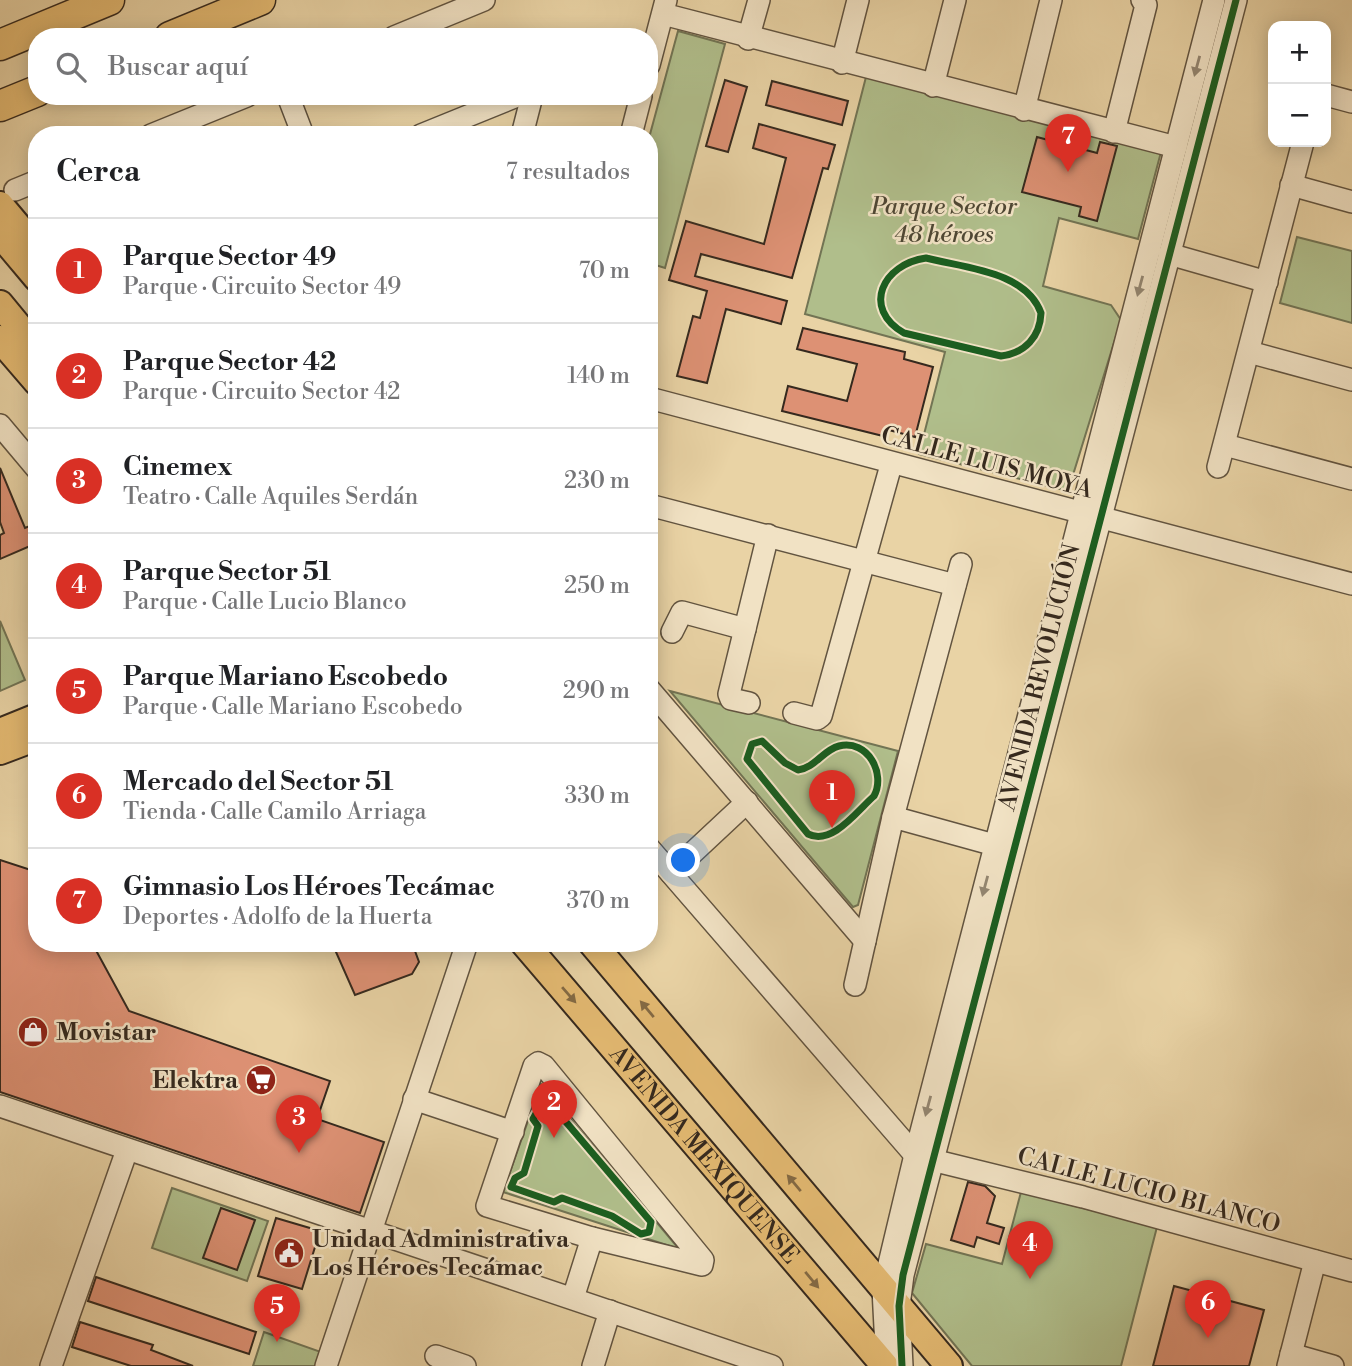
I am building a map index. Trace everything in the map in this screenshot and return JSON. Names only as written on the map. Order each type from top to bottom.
[{"type":"highway","points":[[41,28],[109,0]]},
{"type":"highway","points":[[192,28],[260,0]]},
{"type":"highway","points":[[0,45],[28,33]]},
{"type":"highway","points":[[0,106],[28,95]]},
{"type":"main road","points":[[7,197],[28,233]]},
{"type":"main road","points":[[0,233],[28,267]]},
{"type":"main road","points":[[0,304],[28,338]]},
{"type":"main road","points":[[0,339],[28,372]]},
{"type":"main road","points":[[0,732],[28,721]]},
{"type":"main road","points":[[0,751],[28,740]]},
{"type":"main road","name":"AVENIDA MEXIQUENSE","points":[[532,952],[886,1366]]},
{"type":"main road","name":"AVENIDA MEXIQUENSE","points":[[600,952],[948,1366]]},
{"type":"street","points":[[416,28],[484,0]]},
{"type":"street","points":[[748,39],[759,0]]},
{"type":"street","points":[[842,63],[858,0]]},
{"type":"street","points":[[933,86],[955,0]]},
{"type":"street","points":[[1024,110],[1051,0]]},
{"type":"street","points":[[1114,132],[1146,5],[1142,0]]},
{"type":"street","name":"AVENIDA REVOLUCIÓN","points":[[886,1366],[891,1298],[903,1275],[924,1157],[1089,516],[1176,147],[1214,0]]},
{"type":"street","name":"AVENIDA REVOLUCIÓN","points":[[1089,516],[1169,254],[1236,0]]},
{"type":"street","points":[[658,32],[665,7],[748,39],[1176,147]]},
{"type":"street","points":[[1331,96],[1352,102]]},
{"type":"street","points":[[173,126],[225,105]]},
{"type":"street","points":[[291,105],[300,126]]},
{"type":"street","points":[[443,126],[495,105]]},
{"type":"street","points":[[524,126],[530,105]]},
{"type":"street","points":[[633,126],[639,105]]},
{"type":"street","points":[[1218,467],[1302,147]]},
{"type":"street","points":[[1292,185],[1352,202]]},
{"type":"street","points":[[7,197],[28,186]]},
{"type":"street","points":[[1169,254],[1267,282]]},
{"type":"street","points":[[1249,352],[1352,380]]},
{"type":"street","name":"CALLE LUIS MOYA","points":[[658,400],[891,465],[1352,584]]},
{"type":"street","points":[[0,425],[28,458]]},
{"type":"street","points":[[1225,445],[1352,479]]},
{"type":"street","points":[[794,713],[817,719],[821,716],[891,465]]},
{"type":"street","points":[[658,507],[955,586]]},
{"type":"street","points":[[749,703],[729,696],[768,535]]},
{"type":"street","points":[[855,985],[893,817],[961,564]]},
{"type":"street","points":[[672,632],[682,612],[745,629]]},
{"type":"street","points":[[658,699],[864,941]]},
{"type":"street","points":[[671,873],[747,802]]},
{"type":"street","points":[[893,817],[1005,848]]},
{"type":"street","points":[[658,858],[924,1157]]},
{"type":"street","points":[[326,1366],[464,952]]},
{"type":"street","points":[[538,1063],[544,1066],[703,1260],[702,1265],[592,1238],[487,1206],[513,1132],[534,1066],[538,1063]]},
{"type":"street","points":[[414,1098],[513,1132]]},
{"type":"street","points":[[0,1106],[772,1366]]},
{"type":"street","points":[[51,1366],[127,1150]]},
{"type":"street","name":"CALLE LUCIO BLANCO","points":[[924,1157],[1083,1197],[1352,1271]]},
{"type":"street","points":[[573,1298],[592,1238]]},
{"type":"street","points":[[1315,1261],[1289,1360],[1333,1366]]},
{"type":"street","name":"AVENIDA REVOLUCIÓN","points":[[891,1298],[902,1366]]},
{"type":"street","points":[[593,1366],[610,1311]]},
{"type":"street","points":[[437,1353],[465,1366]]},
{"type":"green space","points":[[678,31],[725,44],[665,268],[658,266],[658,126],[652,126]]},
{"type":"green space","name":"Parque Sector 48 héroes","points":[[866,77],[1161,152],[1138,239],[1059,218],[1043,286],[1111,305],[1121,320],[1068,491],[919,454],[945,352],[805,314]]},
{"type":"green space","points":[[1297,237],[1352,251],[1352,323],[1280,303]]},
{"type":"green space","points":[[0,621],[25,680],[0,691]]},
{"type":"green space","points":[[670,691],[898,751],[858,905],[853,907]]},
{"type":"green space","points":[[541,1084],[679,1249],[503,1192]]},
{"type":"green space","points":[[172,1188],[268,1221],[247,1281],[152,1248]]},
{"type":"green space","points":[[1021,1192],[1157,1227],[1121,1366],[972,1366],[912,1293],[926,1244],[1002,1264]]},
{"type":"green space","points":[[264,1332],[321,1352],[316,1366],[253,1366]]},
{"type":"building","points":[[725,80],[747,87],[728,152],[706,146]]},
{"type":"building","points":[[772,81],[848,101],[842,125],[766,105]]},
{"type":"building","points":[[759,124],[835,145],[828,169],[823,168],[792,278],[701,254],[695,276],[787,301],[781,324],[726,309],[707,383],[677,376],[693,316],[700,318],[707,291],[669,280],[686,221],[764,244],[786,158],[753,148]]},
{"type":"building","points":[[1037,137],[1097,153],[1100,142],[1117,146],[1097,221],[1079,216],[1081,207],[1022,192]]},
{"type":"building","points":[[803,328],[905,352],[904,359],[933,367],[915,437],[885,429],[883,436],[782,411],[788,386],[847,401],[857,364],[797,349]]},
{"type":"building","points":[[0,468],[25,528],[28,527],[28,547],[0,559],[0,535],[4,533],[0,522]]},
{"type":"building","points":[[0,860],[28,869],[28,952],[97,952],[129,1011],[330,1081],[317,1119],[384,1142],[360,1213],[0,1092]]},
{"type":"building","points":[[336,952],[415,952],[419,962],[412,974],[355,995]]},
{"type":"building","points":[[968,1182],[985,1186],[995,1196],[987,1223],[1004,1228],[999,1244],[977,1237],[974,1247],[951,1240]]},
{"type":"building","points":[[221,1208],[255,1220],[237,1270],[203,1258]]},
{"type":"building","name":"Unidad Administrativa Los Héroes Tecámac","points":[[276,1218],[320,1231],[302,1289],[258,1276]]},
{"type":"building","points":[[96,1277],[256,1332],[249,1354],[88,1301]]},
{"type":"building","points":[[1174,1286],[1264,1310],[1249,1366],[1153,1366]]},
{"type":"building","points":[[80,1322],[153,1345],[151,1350],[193,1366],[131,1366],[72,1347]]},
{"type":"cycle path","points":[[902,1366],[899,1306],[903,1275],[1236,0]]},
{"type":"cycle path","points":[[926,258],[992,274],[1022,288],[1033,299],[1041,313],[1038,329],[1030,342],[1017,351],[1001,356],[904,333],[891,323],[883,312],[883,288],[898,269],[926,258]]},
{"type":"cycle path","points":[[762,741],[785,763],[798,770],[809,766],[833,748],[849,745],[858,748],[866,753],[876,769],[878,778],[874,796],[835,831],[826,835],[808,834],[747,759],[752,744],[762,741]]},
{"type":"cycle path","points":[[543,1101],[549,1102],[651,1222],[649,1232],[641,1234],[612,1216],[562,1198],[554,1202],[511,1187],[515,1178],[524,1173],[538,1126],[533,1119],[543,1101]]},
{"type":"place","name":"Gimnasio Los Héroes Tecámac","points":[[1068,172]]},
{"type":"place","name":"Parque Sector 49","points":[[832,828]]},
{"type":"place","name":"Movistar","points":[[33,1032]]},
{"type":"place","name":"Elektra","points":[[261,1080]]},
{"type":"place","name":"Parque Sector 42","points":[[554,1138]]},
{"type":"place","name":"Cinemex","points":[[299,1153]]},
{"type":"place","name":"Unidad Administrativa Los Héroes Tecámac","points":[[289,1253]]},
{"type":"place","name":"Parque Sector 51","points":[[1030,1279]]},
{"type":"place","name":"Mercado del Sector 51","points":[[1208,1338]]},
{"type":"place","name":"Parque Mariano Escobedo","points":[[277,1342]]}]
